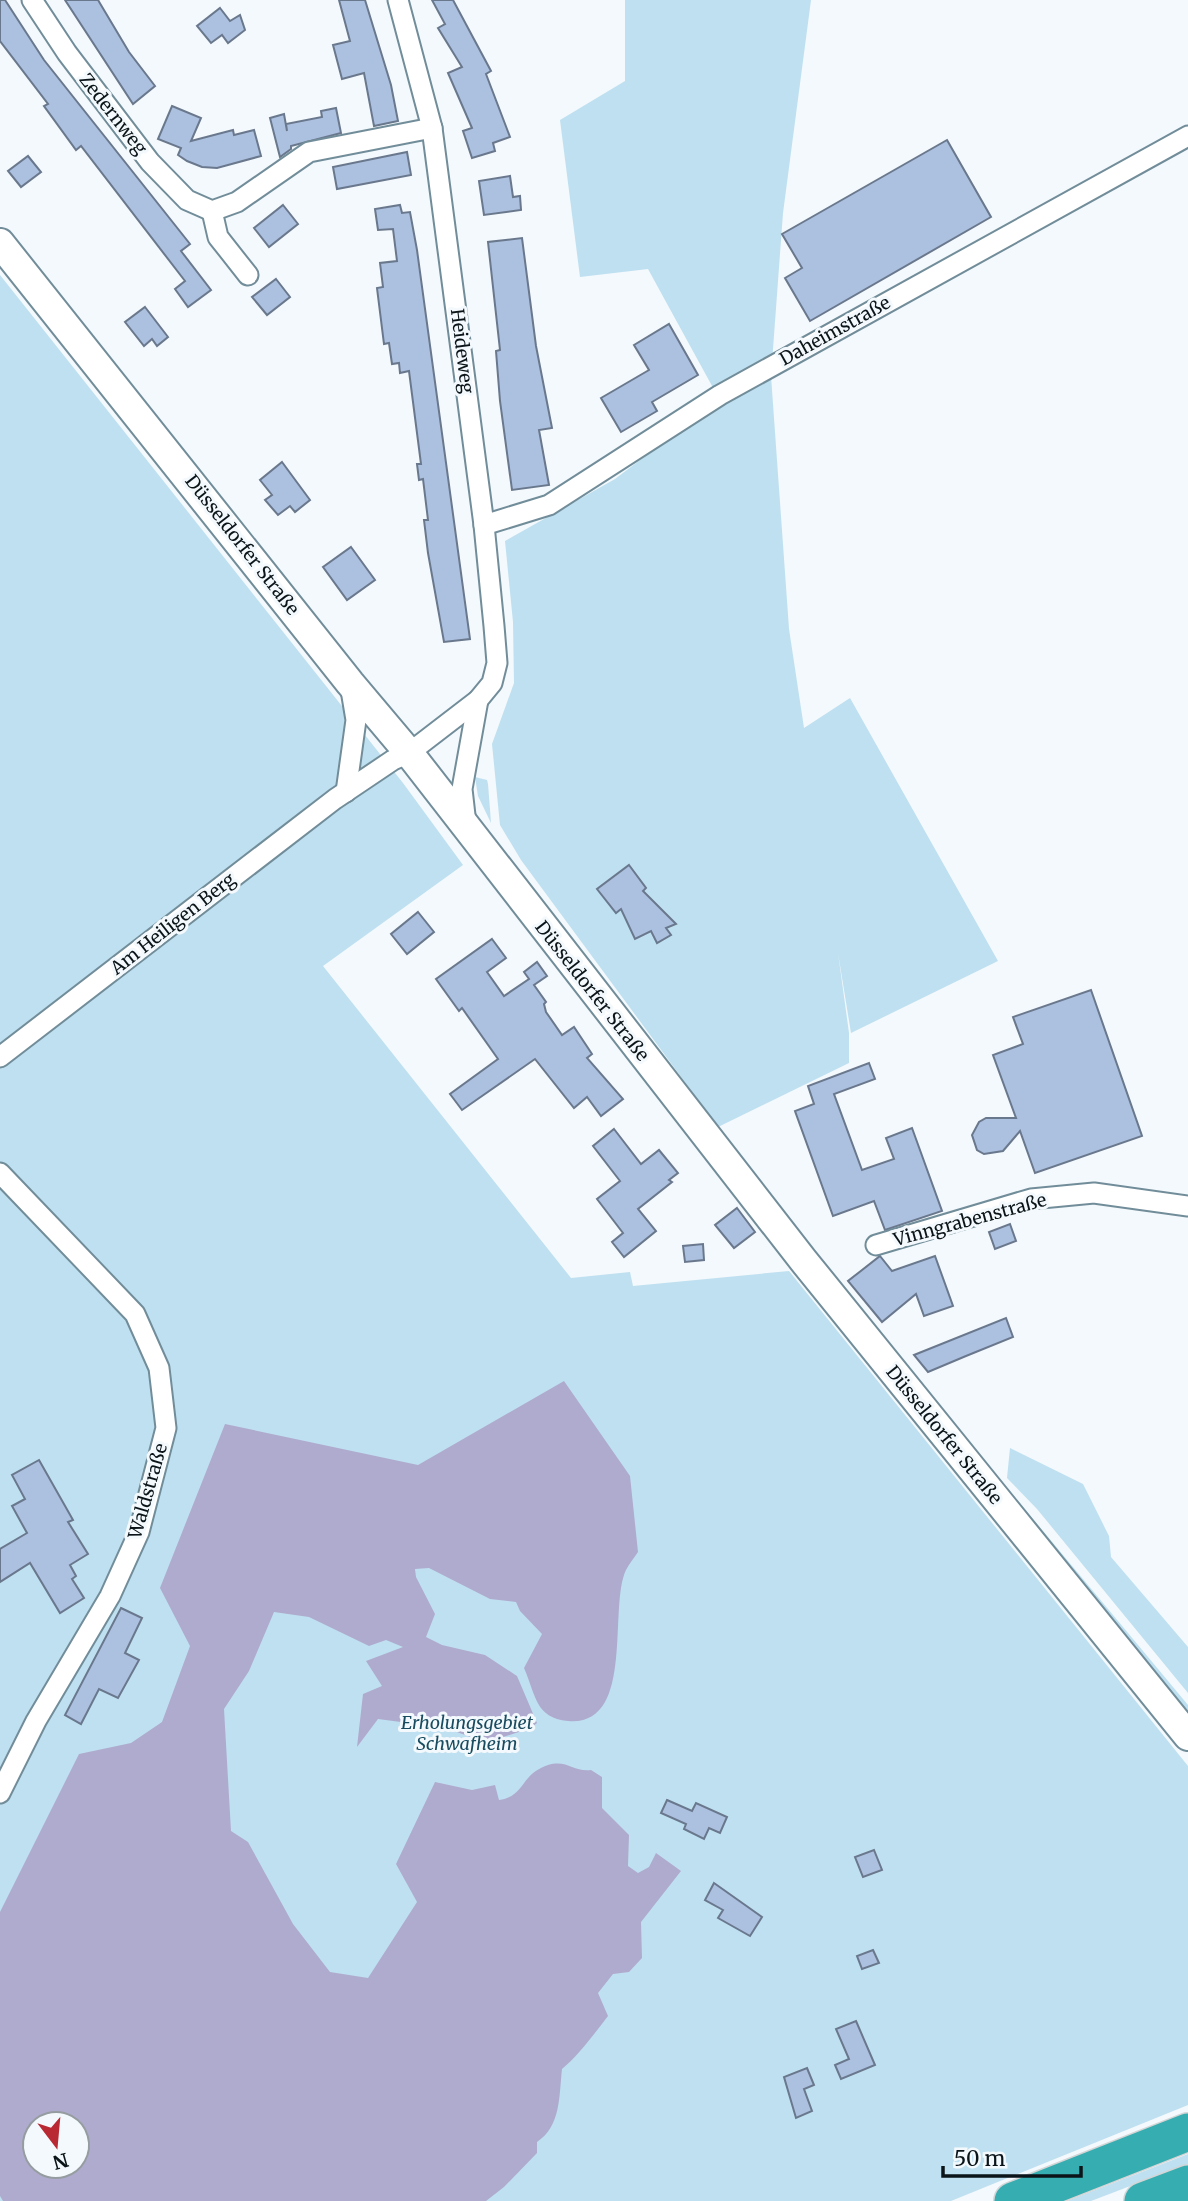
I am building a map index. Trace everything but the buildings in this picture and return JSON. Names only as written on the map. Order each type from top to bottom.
[{"type":"highway","points":[[1013,2201],[1188,2132]]},
{"type":"highway","points":[[1143,2201],[1188,2184]]},
{"type":"main road","name":"Düsseldorfer Straße","points":[[0,243],[350,683],[409,753],[794,1250],[1188,1736]]},
{"type":"street","name":"Zedernweg","points":[[32,0],[67,53],[150,162],[187,200],[212,211]]},
{"type":"street","name":"Heideweg","points":[[398,0],[432,128],[484,525],[497,663],[492,683],[478,700],[409,753]]},
{"type":"street","points":[[248,275],[218,237],[212,211],[237,202],[309,152],[432,128]]},
{"type":"street","name":"Daheimstraße","points":[[484,525],[549,505],[720,395],[1188,136]]},
{"type":"street","points":[[346,792],[356,720],[350,683]]},
{"type":"street","name":"Heideweg","points":[[466,828],[462,789],[478,700]]},
{"type":"street","name":"Am Heiligen Berg","points":[[0,1057],[346,792],[393,760],[409,753]]},
{"type":"street","name":"Waldstraße","points":[[0,1173],[135,1314],[159,1368],[166,1428],[139,1532],[110,1596],[36,1721],[0,1793]]},
{"type":"street","name":"Vinngrabenstraße","points":[[876,1245],[949,1226],[1031,1199],[1094,1194],[1188,1206]]},
{"type":"green space","points":[[625,0],[811,0],[783,213],[771,376],[789,629],[804,728],[850,698],[998,961],[851,1033],[838,953],[849,1033],[849,1063],[718,1127],[521,860],[500,825],[492,744],[514,683],[513,622],[505,541],[615,479],[669,438],[723,406],[648,269],[580,277],[560,120],[625,81]]},
{"type":"green space","name":"Erholungsgebiet Schwafheim","points":[[0,275],[403,783],[463,865],[323,966],[571,1278],[630,1272],[633,1286],[789,1271],[1188,1766],[1188,2105],[951,2201],[0,2201]]},
{"type":"green space","points":[[475,777],[487,780],[491,823],[478,796]]},
{"type":"green space","points":[[1010,1448],[1083,1484],[1109,1536],[1111,1557],[1188,1647],[1188,1693],[1037,1509],[1007,1478]]},
{"type":"green space","points":[[975,1454],[1003,1483],[1188,1705],[1188,1712]]},
{"type":"green space","points":[[1188,2154],[1188,2164],[1091,2201],[1067,2201]]},
{"type":"shaded area","points":[[564,1381],[630,1476],[638,1552],[626,1570],[621,1587],[616,1662],[611,1686],[603,1705],[589,1718],[568,1721],[557,1719],[543,1710],[538,1703],[524,1668],[542,1634],[520,1611],[516,1602],[490,1599],[429,1568],[415,1569],[416,1577],[435,1614],[426,1637],[442,1645],[485,1655],[517,1676],[537,1723],[531,1728],[497,1739],[476,1739],[446,1728],[378,1719],[357,1747],[363,1694],[382,1686],[366,1661],[403,1647],[386,1640],[369,1646],[309,1617],[274,1612],[249,1671],[224,1709],[231,1831],[248,1842],[293,1924],[330,1972],[368,1978],[417,1902],[396,1864],[435,1782],[472,1790],[495,1785],[499,1800],[514,1794],[532,1774],[548,1765],[560,1764],[591,1770],[602,1777],[602,1808],[629,1835],[628,1866],[638,1873],[649,1867],[656,1853],[681,1871],[641,1922],[642,1958],[629,1972],[613,1974],[598,1993],[608,2016],[562,2069],[555,2119],[551,2128],[537,2142],[537,2153],[504,2187],[486,2201],[3,2201],[0,2196],[0,1912],[79,1754],[131,1743],[162,1722],[190,1646],[160,1588],[225,1424],[418,1465]]}]
